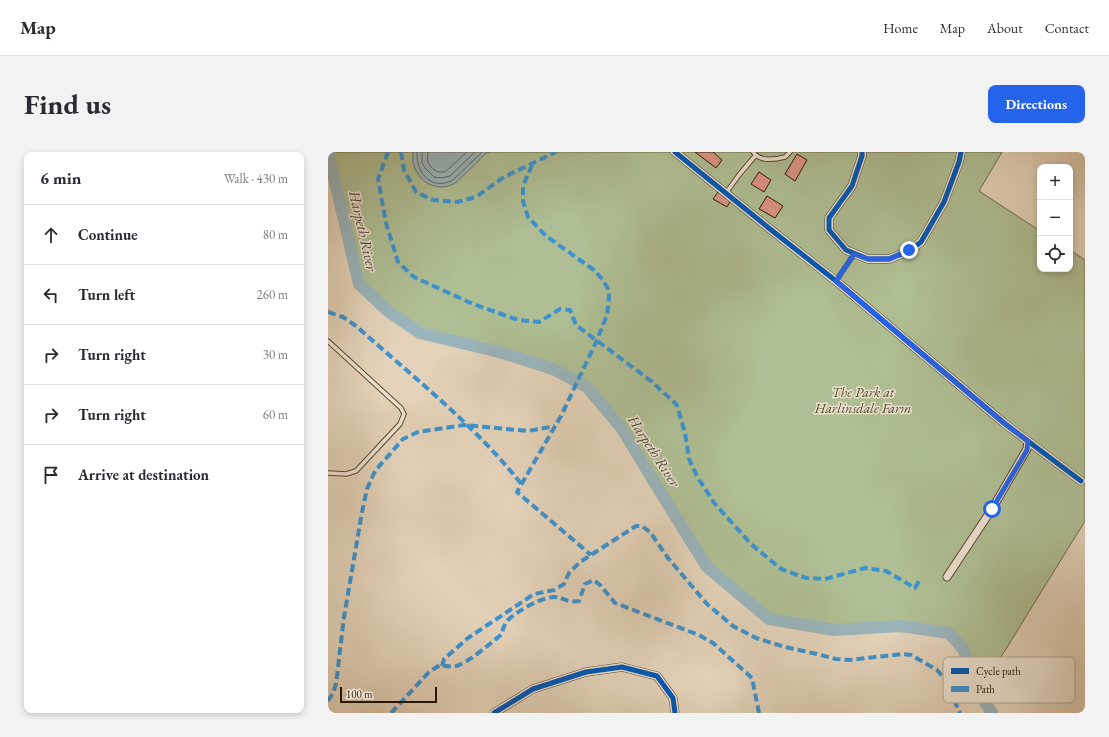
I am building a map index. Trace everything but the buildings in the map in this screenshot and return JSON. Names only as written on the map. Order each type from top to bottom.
[{"type":"street","points":[[675,152],[836,281],[1004,423],[1080,481]]},
{"type":"street","points":[[862,152],[852,186],[829,218],[828,230],[846,250],[868,259],[889,259],[909,250],[921,242],[944,202],[959,162],[961,152]]},
{"type":"street","points":[[947,577],[992,509],[1027,450],[1028,441]]},
{"type":"street","points":[[494,713],[532,689],[586,672],[622,667],[656,676],[673,698],[674,713]]},
{"type":"lane","points":[[726,194],[754,154],[764,160],[785,157],[790,152]]},
{"type":"lane","points":[[836,281],[854,254]]},
{"type":"lane","points":[[328,342],[401,408],[404,414],[400,424],[356,471],[346,474],[328,473]]},
{"type":"green space","name":"The Park at Harlinsdale Farm","points":[[328,152],[1002,152],[979,191],[1037,229],[1037,272],[1073,272],[1073,252],[1085,260],[1085,521],[1001,657],[966,657],[963,649],[949,633],[900,626],[834,630],[769,619],[707,567],[622,429],[587,387],[553,369],[499,352],[420,333],[389,312],[359,284]]},
{"type":"water","points":[[413,152],[490,152],[486,153],[456,182],[442,187],[428,184],[421,178],[414,166]]},
{"type":"waterway","name":"Harpeth River","points":[[328,152],[359,284],[389,312],[420,333],[499,352],[553,369],[587,387],[622,429],[707,567],[769,619],[834,630],[900,626],[949,633],[963,649],[966,657]]},
{"type":"waterway","name":"Harpeth River","points":[[986,703],[992,713]]},
{"type":"marked path","points":[[388,152],[378,179],[386,223],[398,262],[414,277],[473,304],[518,320],[539,322],[560,309],[570,310],[576,325],[651,381],[677,405],[685,433],[689,459],[698,478],[715,504],[751,544],[781,569],[806,578],[825,579],[865,568],[886,571],[915,588],[919,581]]},
{"type":"marked path","points":[[401,152],[404,170],[416,192],[433,200],[457,202],[476,197],[504,177],[556,152]]},
{"type":"marked path","points":[[532,165],[523,186],[523,201],[528,217],[546,236],[594,270],[603,280],[608,289],[609,297],[607,315],[597,340],[561,416],[517,492],[591,555]]},
{"type":"marked path","points":[[328,312],[343,317],[356,326],[443,402],[485,442],[522,485]]},
{"type":"marked path","points":[[328,701],[336,684],[344,617],[362,512],[367,489],[375,471],[403,439],[418,432],[464,425],[528,431],[555,426]]},
{"type":"marked path","points":[[442,666],[444,659],[468,638],[534,594],[554,590],[564,584],[569,573],[580,562],[636,526],[642,526],[650,532],[668,558],[707,604],[733,626],[756,638],[785,647],[836,659],[849,660],[903,654],[911,655],[937,670],[943,677]]},
{"type":"marked path","points":[[391,713],[429,672],[440,665],[456,666],[473,657],[502,634],[507,622],[517,613],[530,605],[550,597],[569,601],[579,601],[585,584],[594,580],[615,603],[699,635],[713,643],[752,678],[759,713]]},
{"type":"marked path","points":[[955,703],[960,713]]},
{"type":"cycle path","points":[[675,152],[836,281],[1004,423],[1081,481]]},
{"type":"cycle path","points":[[862,152],[852,186],[829,218],[829,230],[846,250],[868,259],[889,259],[909,251],[921,242],[944,202],[959,162],[961,152]]},
{"type":"cycle path","points":[[494,713],[533,689],[586,672],[622,667],[657,676],[673,698],[675,713]]},
{"type":"route","points":[[909,250],[889,259],[868,259],[854,254],[836,281],[1004,423],[1028,441],[1027,450],[992,509]]}]
